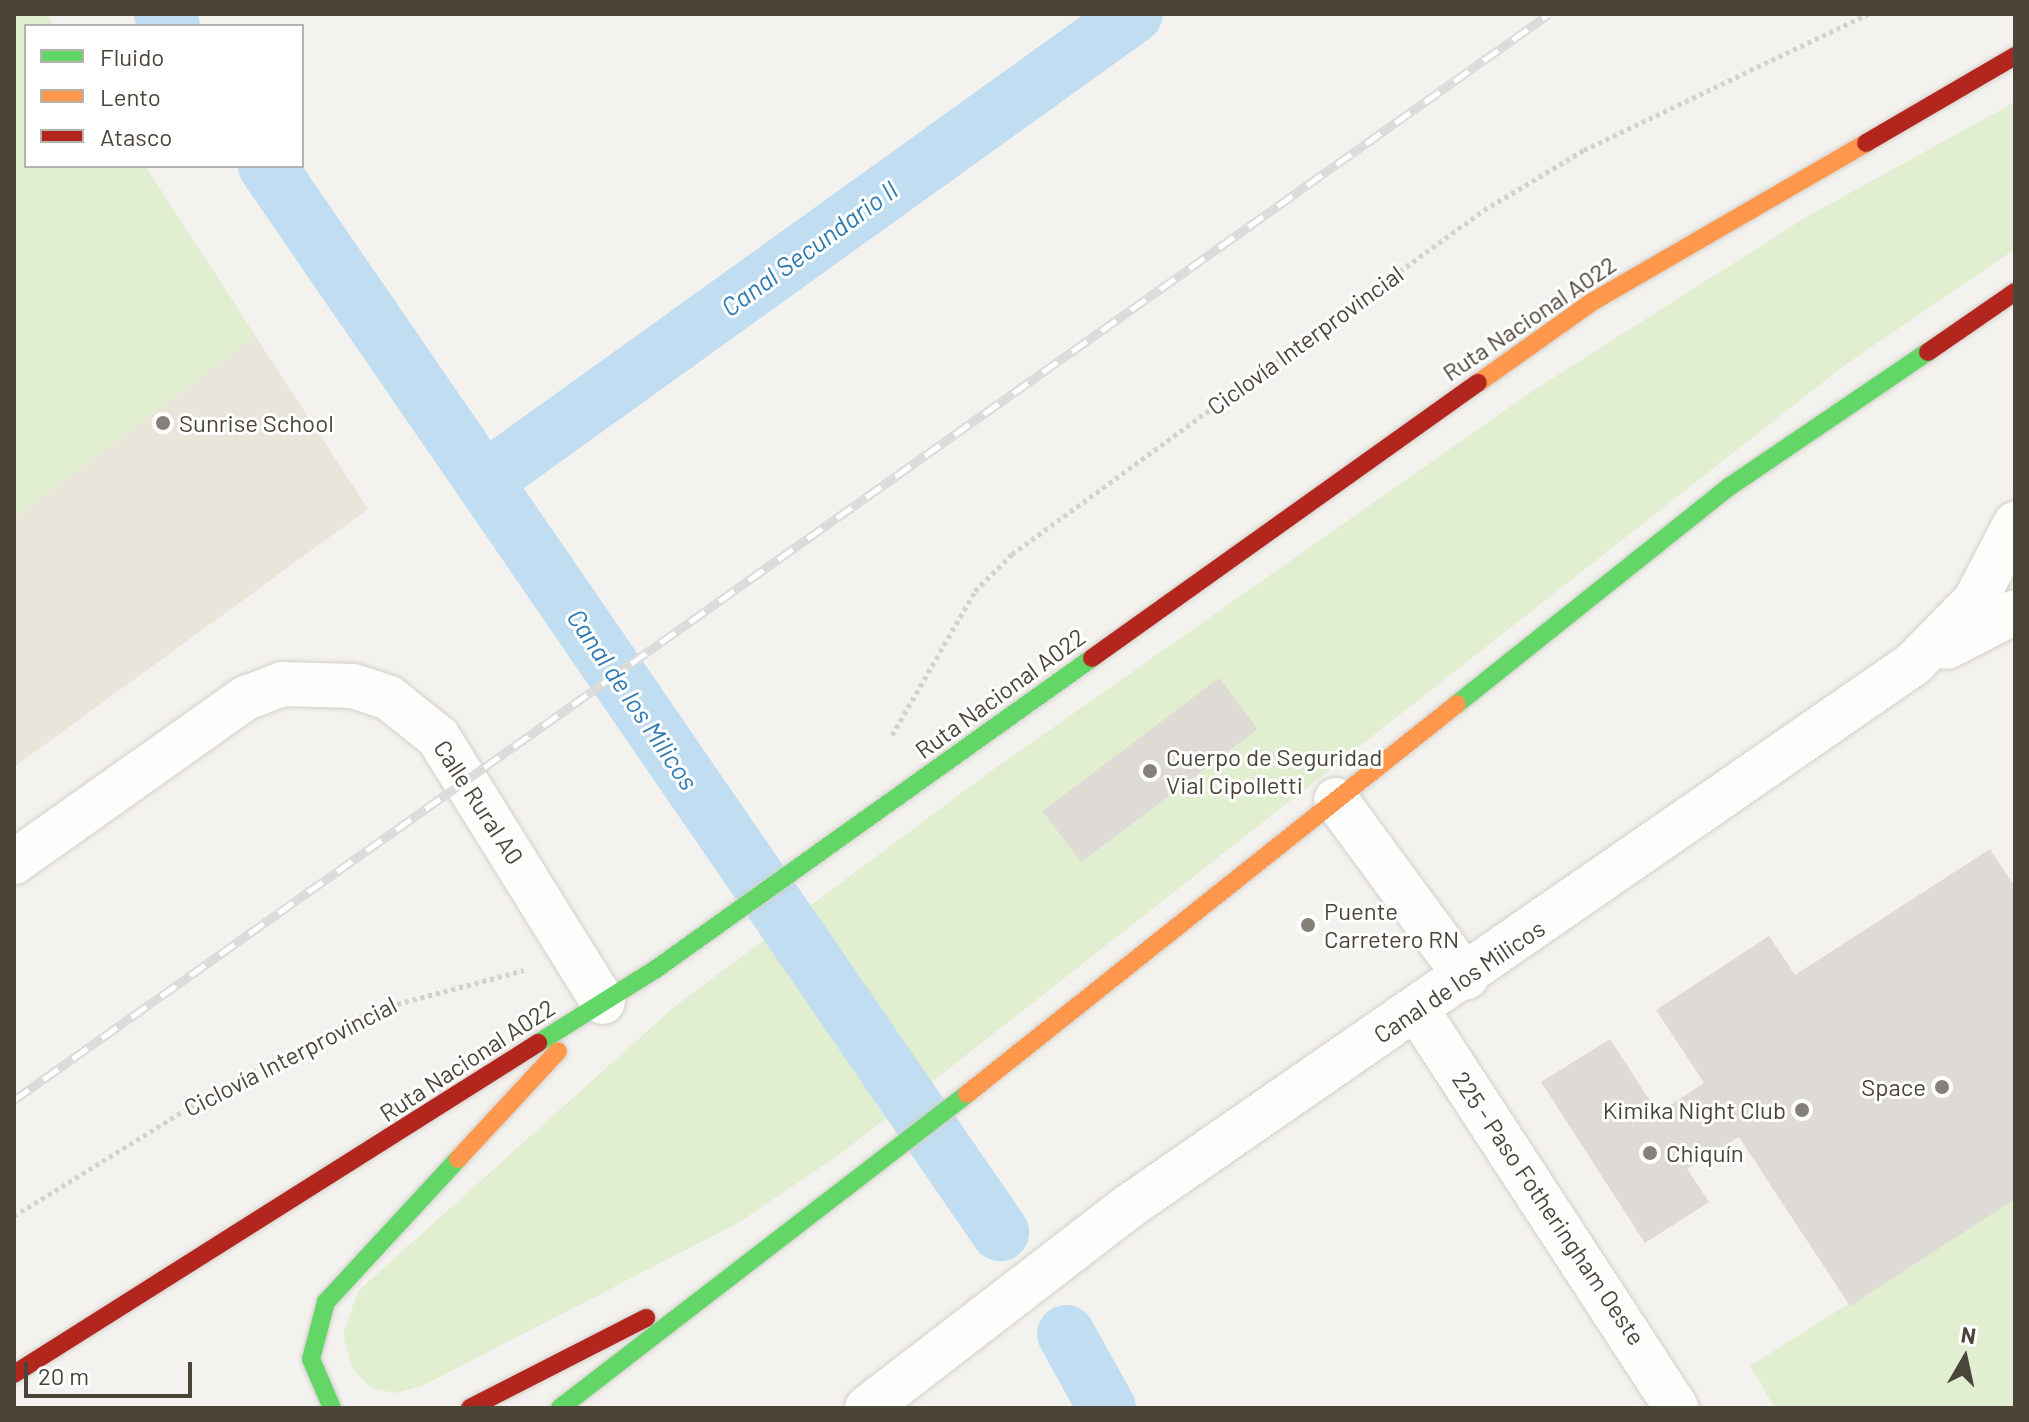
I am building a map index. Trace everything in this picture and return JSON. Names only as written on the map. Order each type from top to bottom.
[{"type":"highway","name":"Ruta Nacional A022","points":[[14,1374],[656,969],[1592,302],[2015,56]]},
{"type":"highway","points":[[560,1408],[757,1261],[1729,487],[2015,292]]},
{"type":"highway","points":[[332,1408],[311,1359],[326,1302],[603,1002]]},
{"type":"highway","points":[[470,1408],[757,1261]]},
{"type":"street","name":"Canal de los Milicos","points":[[867,1408],[1128,1207],[1466,977],[1913,664],[1975,601],[2015,524]]},
{"type":"street","points":[[1913,664],[2015,612]]},
{"type":"street","name":"Calle Rural A0","points":[[14,862],[246,698],[282,684],[353,686],[389,698],[438,737],[603,1002]]},
{"type":"street","points":[[1336,800],[1466,977]]},
{"type":"street","name":"225 - Paso Fotheringham Oeste","points":[[1417,1010],[1676,1408]]},
{"type":"path","name":"Ciclovía Interprovincial","points":[[884,750],[975,591],[1012,554],[1484,210],[1584,150],[1868,14]]},
{"type":"path","name":"Ciclovía Interprovincial","points":[[14,1216],[217,1090],[374,1010],[425,990],[578,958]]},
{"type":"shaded area","name":"Sunrise School","points":[[14,14],[46,14],[53,24],[24,24],[24,168],[146,168],[368,509],[14,767]]},
{"type":"green space","points":[[14,14],[46,14],[53,24],[24,24],[24,168],[146,168],[255,336],[14,518]]},
{"type":"green space","points":[[2015,102],[2015,249],[1845,365],[839,1155],[738,1223],[422,1386],[395,1393],[371,1388],[353,1370],[343,1335],[358,1291],[674,1007],[987,774],[1531,392],[1808,216]]},
{"type":"green space","points":[[2015,1199],[2015,1408],[1775,1408],[1750,1366]]},
{"type":"building","name":"Cuerpo de Seguridad Vial Cipolletti","points":[[1219,678],[1258,729],[1081,862],[1043,811]]},
{"type":"building","points":[[1990,849],[2015,887],[2015,1199],[1850,1306],[1739,1137],[1687,1169],[1709,1202],[1645,1243],[1541,1082],[1610,1039],[1658,1113],[1704,1083],[1656,1010],[1769,936],[1795,975]]},
{"type":"waterway","name":"Canal de los Milicos","points":[[163,14],[170,24]]},
{"type":"waterway","name":"Canal Secundario II","points":[[484,481],[1134,14]]},
{"type":"waterway","name":"Canal de los Milicos","points":[[268,168],[1000,1232]]},
{"type":"waterway","name":"Canal de los Milicos","points":[[1066,1334],[1107,1408]]},
{"type":"railway","points":[[14,1100],[1549,14]]},
{"type":"traffic: fast","points":[[1457,704],[1729,487],[1928,352]]},
{"type":"traffic: fast","points":[[538,1043],[656,969],[1092,658]]},
{"type":"traffic: fast","points":[[560,1408],[967,1094]]},
{"type":"traffic: fast","points":[[332,1408],[311,1359],[326,1302],[458,1159]]},
{"type":"traffic: slow","points":[[1478,383],[1592,302],[1866,143]]},
{"type":"traffic: slow","points":[[967,1094],[1457,704]]},
{"type":"traffic: slow","points":[[458,1159],[558,1051]]},
{"type":"traffic: jam","points":[[1866,143],[2015,56]]},
{"type":"traffic: jam","points":[[1928,352],[2015,292]]},
{"type":"traffic: jam","points":[[1092,658],[1478,383]]},
{"type":"traffic: jam","points":[[14,1374],[538,1043]]},
{"type":"traffic: jam","points":[[470,1408],[646,1318]]},
{"type":"place","name":"Sunrise School","points":[[163,423]]},
{"type":"place","name":"Cuerpo de Seguridad Vial Cipolletti","points":[[1150,771]]},
{"type":"place","name":"Puente Carretero RN","points":[[1308,925]]},
{"type":"place","name":"Space","points":[[1942,1087]]},
{"type":"place","name":"Kimika Night Club","points":[[1802,1110]]},
{"type":"place","name":"Chiquín","points":[[1650,1153]]}]
